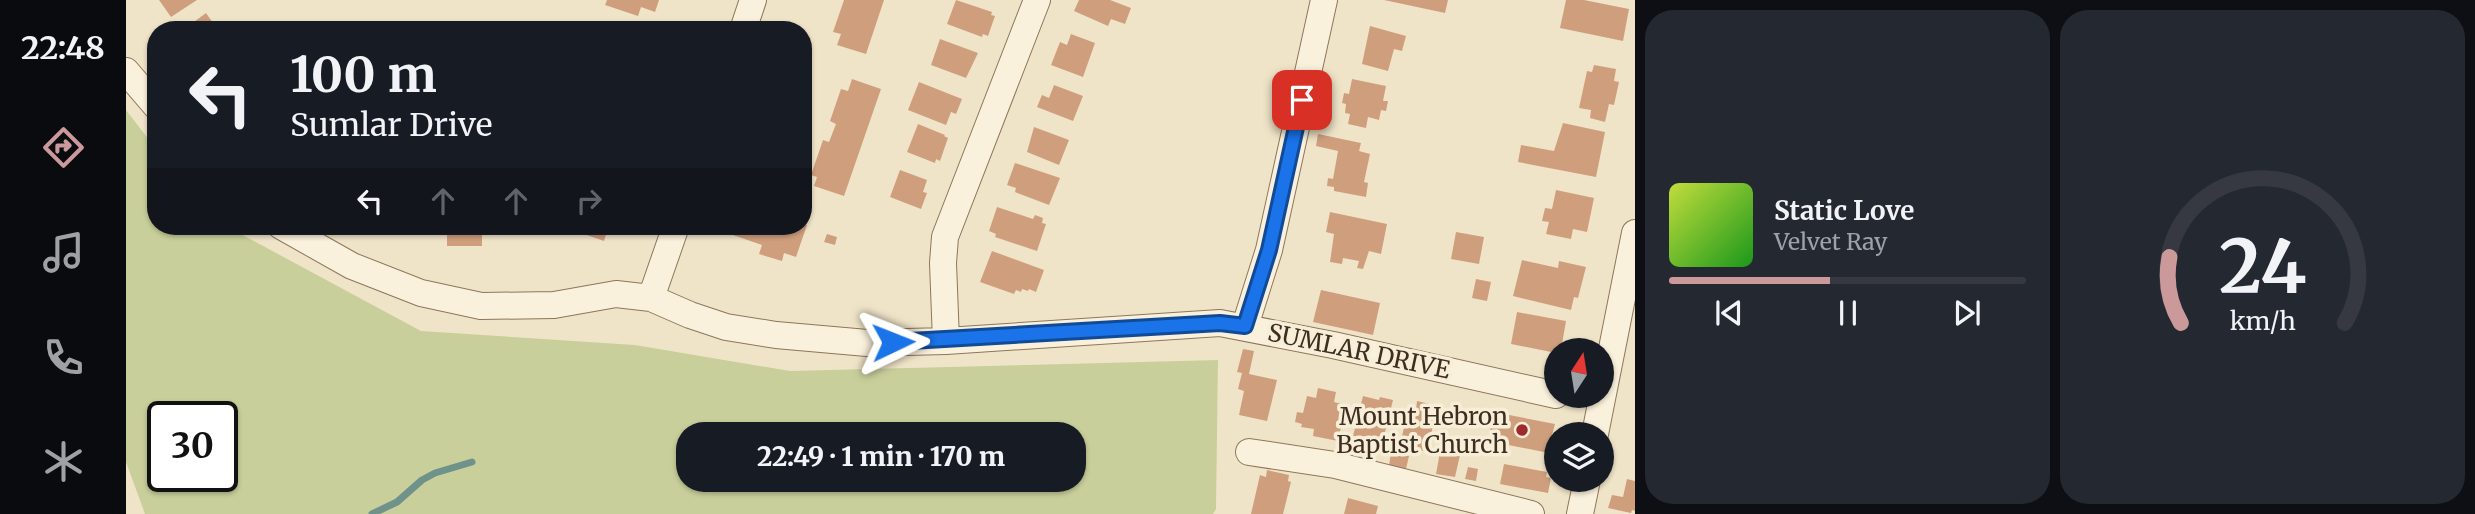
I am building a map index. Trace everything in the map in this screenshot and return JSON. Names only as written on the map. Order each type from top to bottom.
[{"type":"street","points":[[746,21],[753,0]]},
{"type":"street","points":[[946,341],[943,263],[946,237],[1037,0]]},
{"type":"street","name":"SUMLAR DRIVE","points":[[1324,0],[1269,250],[1245,326],[1544,392]]},
{"type":"street","points":[[126,71],[147,96]]},
{"type":"street","points":[[1614,350],[1631,283],[1635,233]]},
{"type":"street","points":[[297,235],[352,266],[421,293],[481,306],[554,305],[616,294],[651,298],[726,327],[776,335],[867,343],[946,341],[1220,323],[1245,326]]},
{"type":"street","points":[[651,298],[673,235]]},
{"type":"street","points":[[1249,452],[1335,465],[1531,514]]},
{"type":"street","points":[[1580,514],[1585,492]]},
{"type":"green space","points":[[126,110],[147,137],[147,235],[243,235],[421,331],[635,345],[790,371],[1218,360],[1216,509],[1213,514],[145,514],[126,462]]},
{"type":"building","points":[[159,0],[197,0],[171,17]]},
{"type":"building","points":[[607,0],[659,0],[655,12],[641,7],[638,16],[605,5]]},
{"type":"building","points":[[844,0],[884,0],[866,54],[837,45],[841,34],[833,32]]},
{"type":"building","points":[[956,0],[992,12],[991,15],[995,16],[988,36],[983,34],[982,37],[947,24]]},
{"type":"building","points":[[1079,0],[1110,0],[1131,8],[1125,24],[1111,19],[1108,26],[1074,11]]},
{"type":"building","points":[[1384,0],[1448,0],[1445,13]]},
{"type":"building","points":[[1566,0],[1584,0],[1629,9],[1623,41],[1560,28]]},
{"type":"building","points":[[206,13],[212,21],[195,21]]},
{"type":"building","points":[[1370,26],[1406,36],[1402,51],[1394,49],[1388,71],[1362,64]]},
{"type":"building","points":[[1071,34],[1095,43],[1083,77],[1051,65],[1060,42],[1067,45]]},
{"type":"building","points":[[940,39],[978,53],[966,78],[931,65]]},
{"type":"building","points":[[1594,65],[1616,69],[1614,81],[1619,82],[1614,105],[1609,104],[1605,122],[1590,118],[1591,110],[1579,108],[1587,71],[1592,72]]},
{"type":"building","points":[[852,79],[881,89],[844,196],[814,186],[817,177],[812,175],[812,172],[823,140],[829,142],[836,124],[830,121],[841,89],[848,91]]},
{"type":"building","points":[[1352,79],[1386,86],[1383,101],[1388,101],[1386,111],[1381,110],[1379,120],[1368,117],[1366,128],[1348,124],[1350,114],[1345,113],[1346,104],[1342,103],[1344,93],[1349,94]]},
{"type":"building","points":[[919,82],[962,99],[956,114],[951,112],[946,125],[908,110]]},
{"type":"building","points":[[1054,85],[1083,96],[1073,121],[1037,107],[1042,95],[1049,98]]},
{"type":"building","points":[[1563,123],[1605,132],[1596,177],[1518,162],[1521,145],[1554,151]]},
{"type":"building","points":[[918,124],[948,138],[940,161],[936,159],[935,163],[907,152]]},
{"type":"building","points":[[1034,127],[1069,140],[1059,165],[1027,152]]},
{"type":"building","points":[[1318,134],[1361,143],[1359,151],[1370,154],[1364,182],[1368,183],[1366,197],[1334,191],[1334,187],[1327,186],[1328,178],[1333,179],[1338,151],[1316,146]]},
{"type":"building","points":[[1015,163],[1060,178],[1049,205],[1015,192],[1016,188],[1007,185]]},
{"type":"building","points":[[900,170],[927,180],[923,192],[927,193],[921,209],[890,197]]},
{"type":"building","points":[[1556,190],[1594,198],[1587,232],[1573,229],[1571,239],[1546,234],[1549,222],[1542,221],[1545,208],[1552,209]]},
{"type":"building","points":[[997,207],[1033,219],[1035,215],[1043,218],[1042,223],[1046,224],[1037,251],[995,237],[996,234],[989,231]]},
{"type":"building","points":[[1330,212],[1387,224],[1381,254],[1369,251],[1363,269],[1357,268],[1359,261],[1343,258],[1342,264],[1330,262],[1334,234],[1326,232]]},
{"type":"building","points":[[1456,232],[1484,237],[1479,264],[1451,259]]},
{"type":"building","points":[[827,234],[837,237],[835,245],[824,242]]},
{"type":"building","points":[[447,235],[482,235],[482,246],[447,246]]},
{"type":"building","points":[[587,235],[606,235],[604,241]]},
{"type":"building","points":[[733,235],[804,235],[796,257],[784,253],[782,261],[759,254],[762,245]]},
{"type":"building","points":[[992,251],[1044,270],[1036,292],[1022,289],[1021,292],[1016,290],[1014,294],[980,282]]},
{"type":"building","points":[[1522,260],[1558,268],[1559,261],[1586,267],[1578,298],[1574,297],[1571,310],[1513,296]]},
{"type":"building","points":[[1476,279],[1491,282],[1487,301],[1472,298]]},
{"type":"building","points":[[1321,290],[1380,303],[1373,335],[1313,322]]},
{"type":"building","points":[[1517,312],[1566,321],[1563,338],[1544,338],[1544,351],[1511,344]]},
{"type":"building","points":[[1243,349],[1254,351],[1249,374],[1277,380],[1267,421],[1239,415],[1244,391],[1238,389],[1242,373],[1237,372]]},
{"type":"building","points":[[1318,388],[1336,392],[1334,402],[1346,405],[1338,441],[1313,436],[1314,429],[1301,427],[1302,424],[1295,422],[1297,412],[1303,413],[1307,396],[1316,398]]},
{"type":"building","points":[[1363,396],[1393,400],[1382,444],[1353,436]]},
{"type":"building","points":[[1417,401],[1430,404],[1428,412],[1435,414],[1428,452],[1400,446],[1408,408],[1416,410]]},
{"type":"building","name":"Mount Hebron Baptist Church","points":[[1494,412],[1545,422],[1544,452],[1488,441]]},
{"type":"building","points":[[1391,452],[1409,456],[1406,469],[1389,466]]},
{"type":"building","points":[[1440,452],[1460,455],[1455,477],[1436,474]]},
{"type":"building","points":[[1504,464],[1544,471],[1544,492],[1548,492],[1548,493],[1500,484]]},
{"type":"building","points":[[1468,467],[1478,469],[1476,481],[1465,479]]},
{"type":"building","points":[[1267,470],[1289,475],[1288,481],[1291,482],[1283,514],[1251,514],[1260,475],[1266,477]]},
{"type":"building","points":[[1627,479],[1635,481],[1635,511],[1632,510],[1631,513],[1608,508],[1612,495],[1623,497]]},
{"type":"building","points":[[1348,498],[1378,506],[1376,514],[1344,514]]},
{"type":"waterway","points":[[372,514],[397,502],[422,480],[435,473],[472,462]]},
{"type":"place","name":"Mount Hebron Baptist Church","points":[[1522,430]]},
{"type":"route","points":[[893,342],[1220,323],[1245,326],[1269,250],[1302,100]]}]
